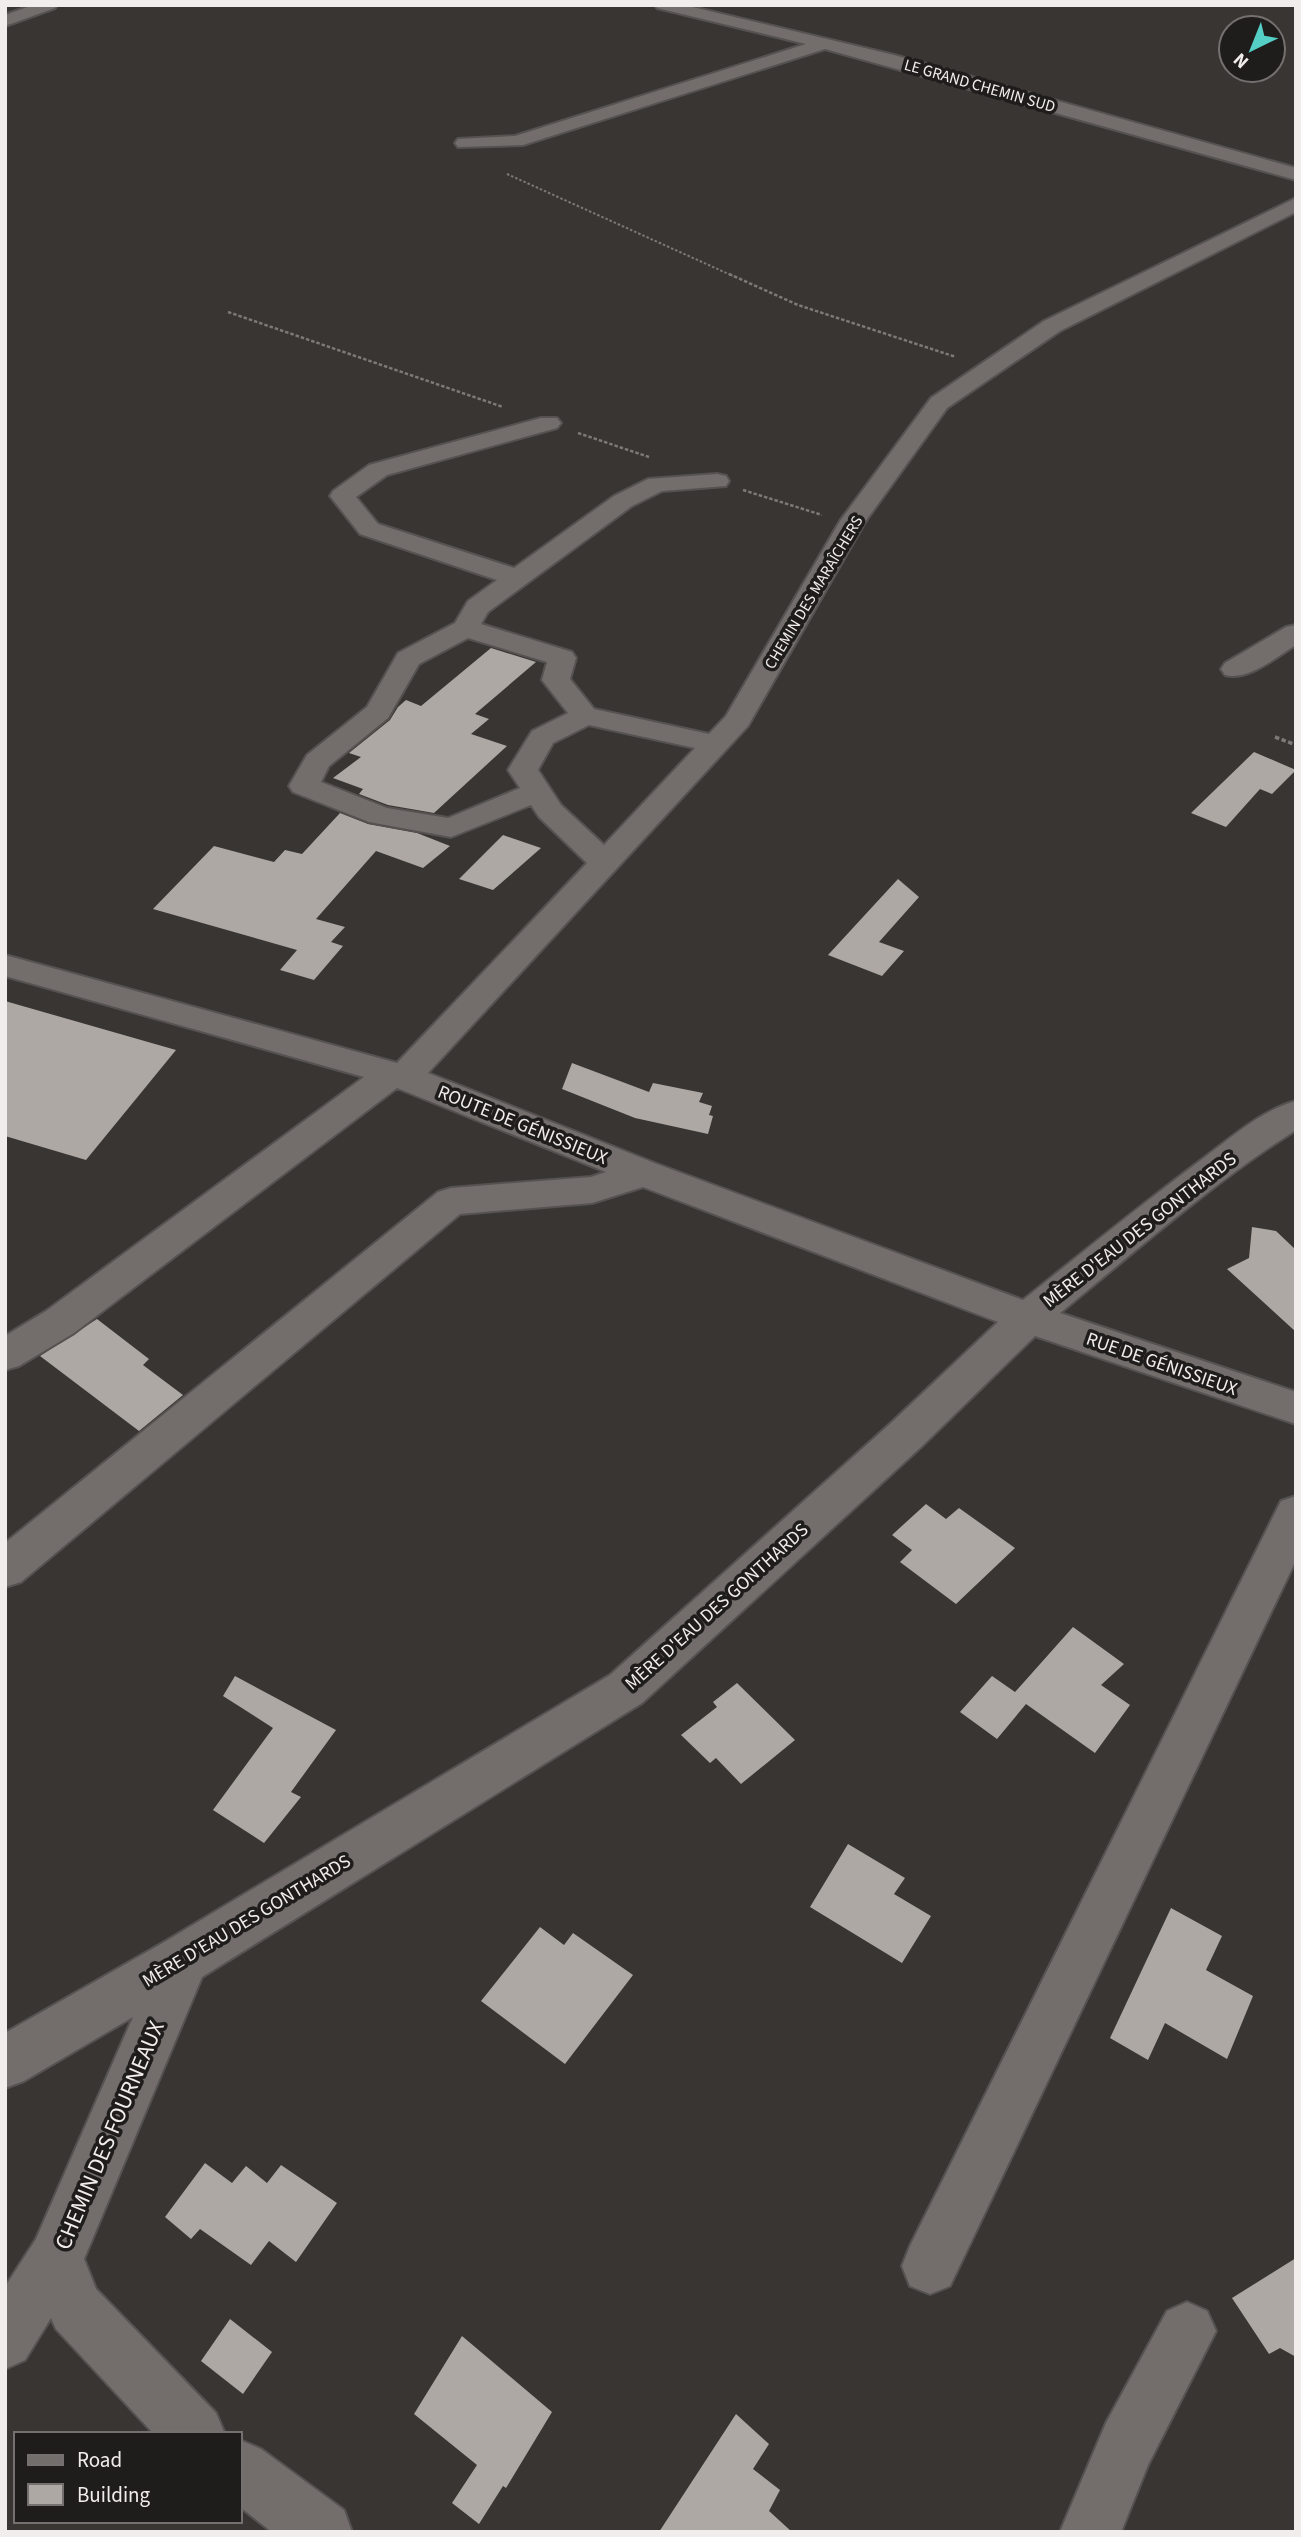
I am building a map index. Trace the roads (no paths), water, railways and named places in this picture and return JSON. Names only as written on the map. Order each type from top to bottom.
[{"type":"street","points":[[5,21],[49,5]]},
{"type":"street","name":"LE GRAND CHEMIN SUD","points":[[663,5],[888,59],[1296,174]]},
{"type":"street","points":[[464,143],[517,141],[824,44]]},
{"type":"street","name":"CHEMIN DES MARAÎCHERS","points":[[5,1355],[60,1322],[398,1075],[738,720],[853,521],[939,403],[1052,326],[1296,204]]},
{"type":"street","points":[[517,578],[369,529],[342,496],[378,470],[549,422]]},
{"type":"street","points":[[537,792],[451,828],[380,816],[304,786],[317,761],[379,712],[408,659],[465,628],[477,607],[623,501],[657,484],[717,481]]},
{"type":"street","points":[[465,628],[562,658],[556,680],[585,716]]},
{"type":"street","points":[[1235,670],[1296,633]]},
{"type":"street","points":[[604,862],[550,811],[523,770],[542,737],[585,716],[715,744]]},
{"type":"street","name":"ROUTE DE GÉNISSIEUX","points":[[5,965],[398,1075],[644,1173],[1028,1318]]},
{"type":"street","name":"MÈRE D'EAU DES GONTHARDS","points":[[5,2062],[184,1959],[626,1689],[906,1434],[1028,1318],[1183,1192],[1251,1141],[1296,1112]]},
{"type":"street","points":[[5,1569],[451,1200],[592,1190],[644,1173]]},
{"type":"street","name":"RUE DE GÉNISSIEUX","points":[[1028,1318],[1296,1408]]},
{"type":"street","points":[[930,2266],[1296,1514]]},
{"type":"street","name":"CHEMIN DES FOURNEAUX","points":[[184,1959],[57,2259],[76,2309],[193,2432]]},
{"type":"street","points":[[5,2340],[57,2259]]},
{"type":"street","points":[[1090,2532],[1127,2444],[1187,2331]]},
{"type":"street","points":[[242,2472],[322,2532]]}]
